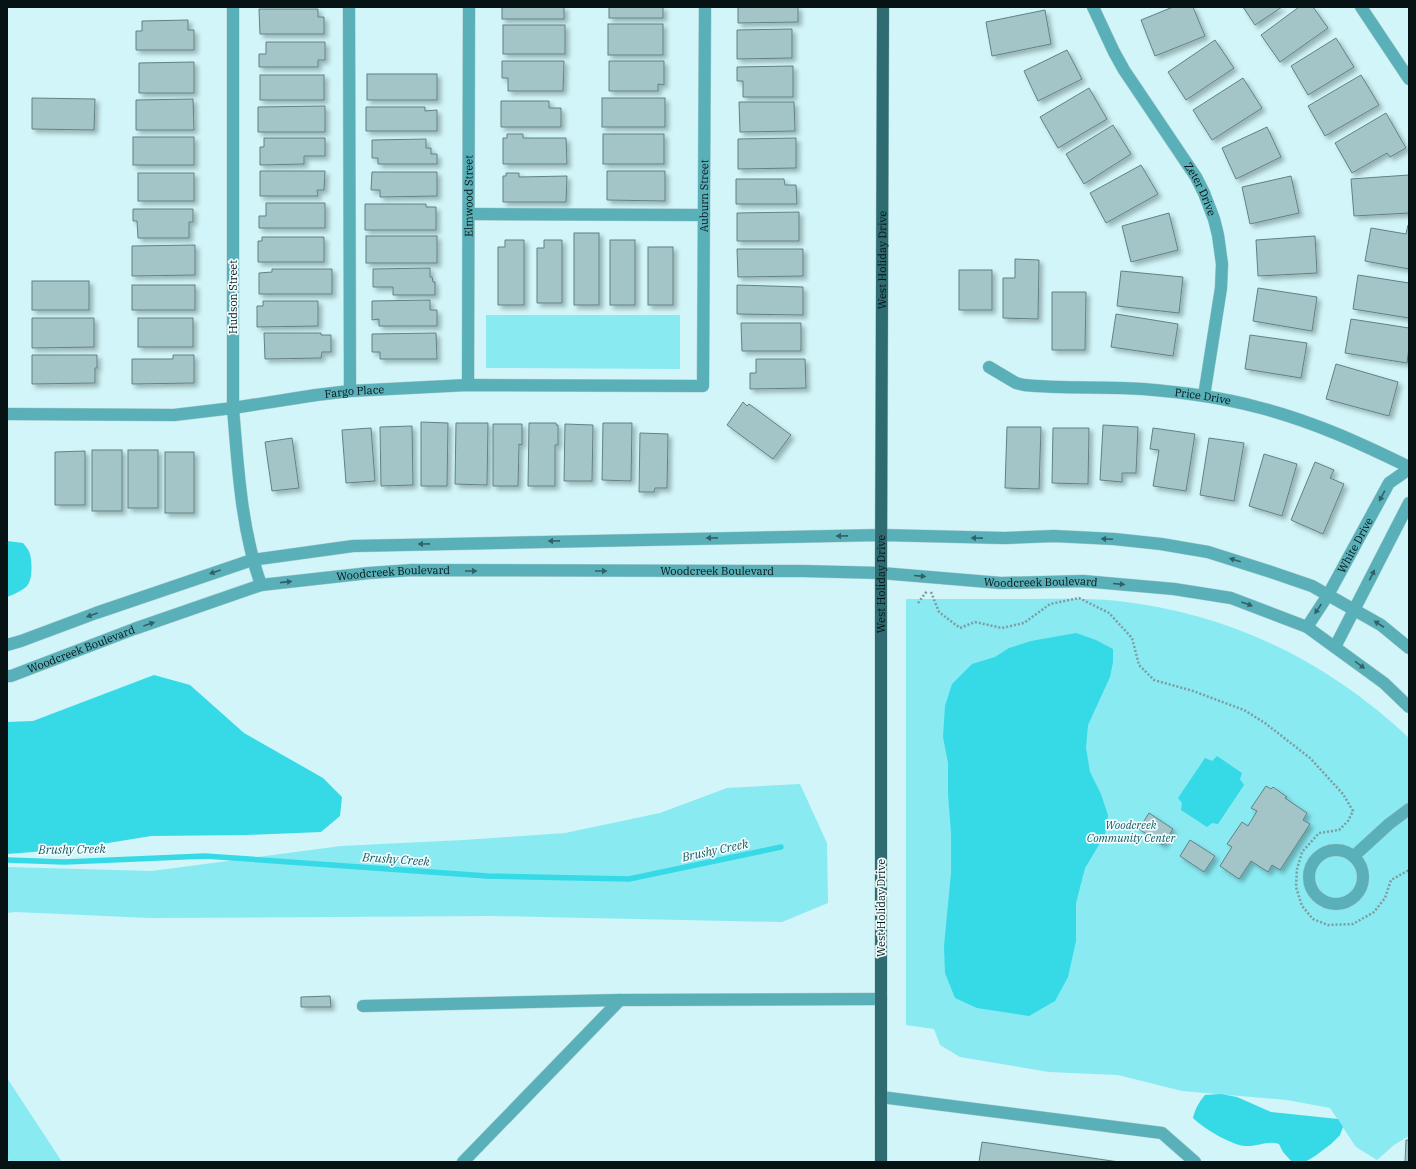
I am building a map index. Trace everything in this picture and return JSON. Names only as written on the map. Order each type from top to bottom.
[{"type":"main road","name":"West Holiday Drive","points":[[881,1162],[883,7]]},
{"type":"street","name":"Hudson Street","points":[[233,7],[233,408],[238,472],[244,520],[252,560],[261,585]]},
{"type":"street","points":[[349,7],[350,391]]},
{"type":"street","name":"Elmwood Street","points":[[468,385],[469,7]]},
{"type":"street","name":"Auburn Street","points":[[703,386],[705,7]]},
{"type":"street","name":"Zeter Drive","points":[[1094,7],[1114,52],[1124,70],[1196,177],[1214,219],[1220,250],[1222,276],[1204,396]]},
{"type":"street","points":[[1361,7],[1409,79]]},
{"type":"street","points":[[469,214],[704,215]]},
{"type":"street","name":"Price Drive","points":[[989,367],[1016,383],[1024,385],[1118,387],[1204,396],[1256,406],[1354,440],[1409,468]]},
{"type":"street","name":"Fargo Place","points":[[7,414],[174,414],[233,408],[350,391],[468,385],[703,386]]},
{"type":"street","name":"White Drive","points":[[1307,627],[1328,595],[1389,483],[1409,468]]},
{"type":"street","points":[[1335,647],[1409,503]]},
{"type":"street","points":[[7,645],[252,560],[353,546],[881,535],[1004,538],[1054,536],[1114,539],[1161,544],[1208,552],[1312,586],[1381,625],[1409,648]]},
{"type":"street","name":"Woodcreek Boulevard","points":[[7,676],[134,629],[261,585],[369,573],[412,570],[803,571],[881,573],[1001,584],[1083,581],[1174,589],[1231,598],[1307,627],[1384,683],[1409,707]]},
{"type":"street","points":[[1354,856],[1389,824],[1409,809]]},
{"type":"street","points":[[1338,850],[1354,856],[1363,872],[1363,881],[1360,890],[1355,897],[1347,902],[1338,904],[1329,904],[1320,900],[1314,894],[1309,881],[1310,868],[1314,860],[1321,854],[1338,850]]},
{"type":"street","points":[[363,1006],[620,1000],[881,998]]},
{"type":"street","points":[[462,1162],[620,1000]]},
{"type":"street","points":[[881,1097],[1162,1133],[1195,1162]]},
{"type":"path","points":[[918,603],[930,587],[939,612],[960,628],[975,622],[1002,628],[1024,622],[1050,604],[1079,598],[1109,613],[1132,638],[1139,665],[1154,680],[1193,691],[1244,710],[1265,723],[1310,758],[1343,794],[1353,811],[1348,821],[1339,830],[1319,833],[1302,852],[1297,869],[1296,887],[1302,906],[1313,919],[1328,925],[1353,924],[1374,912],[1385,898],[1391,880],[1409,870]]},
{"type":"green space","points":[[486,315],[680,315],[680,369],[486,368]]},
{"type":"green space","name":"Woodcreek Community Center","points":[[906,599],[1107,600],[1160,607],[1200,617],[1238,630],[1311,664],[1345,686],[1378,711],[1409,738],[1409,1136],[1394,1145],[1377,1160],[1356,1147],[1330,1108],[1287,1100],[1182,1091],[1118,1075],[1049,1072],[960,1057],[940,1045],[934,1029],[906,1025]]},
{"type":"green space","points":[[800,784],[827,843],[828,903],[782,922],[490,916],[150,918],[15,912],[7,913],[7,867],[152,871],[341,846],[565,833],[660,813],[727,788]]},
{"type":"green space","points":[[7,1078],[62,1162],[10,1162],[7,1157]]},
{"type":"shaded area","points":[[7,541],[23,543],[30,553],[32,566],[29,583],[27,586],[7,597]]},
{"type":"shaded area","points":[[1076,633],[1096,640],[1113,649],[1113,662],[1110,677],[1088,725],[1086,748],[1090,772],[1101,794],[1108,815],[1105,835],[1085,868],[1076,903],[1076,941],[1068,977],[1055,1001],[1029,1016],[977,1008],[955,998],[945,973],[944,946],[951,873],[951,833],[948,794],[948,763],[943,737],[945,706],[952,684],[972,664],[995,657],[1009,648],[1031,641]]},
{"type":"shaded area","points":[[154,675],[190,685],[244,733],[323,778],[342,797],[340,816],[321,832],[246,835],[151,836],[71,849],[7,854],[7,722],[33,721]]},
{"type":"shaded area","points":[[1217,756],[1242,773],[1240,779],[1244,785],[1218,824],[1212,823],[1207,827],[1181,810],[1182,803],[1178,798],[1205,758],[1212,761]]},
{"type":"shaded area","points":[[1221,1094],[1237,1097],[1271,1112],[1338,1119],[1343,1127],[1340,1135],[1315,1156],[1305,1162],[1292,1162],[1283,1152],[1279,1144],[1271,1143],[1245,1146],[1232,1143],[1203,1126],[1193,1118],[1201,1100],[1205,1095]]},
{"type":"building","points":[[502,7],[564,7],[564,19],[502,19]]},
{"type":"building","points":[[609,7],[663,7],[663,18],[609,18]]},
{"type":"building","points":[[738,7],[798,7],[798,22],[738,23]]},
{"type":"building","points":[[1173,7],[1193,7],[1205,36],[1155,56],[1141,20]]},
{"type":"building","points":[[1243,7],[1282,7],[1255,25]]},
{"type":"building","points":[[1299,7],[1313,7],[1328,28],[1280,62],[1261,35]]},
{"type":"building","points":[[259,9],[318,9],[318,17],[324,17],[324,34],[260,34]]},
{"type":"building","points":[[1045,10],[1051,44],[992,56],[986,22]]},
{"type":"building","points":[[188,20],[188,30],[194,30],[194,50],[136,50],[136,31],[142,31],[142,21]]},
{"type":"building","points":[[608,24],[663,24],[663,55],[608,55]]},
{"type":"building","points":[[503,25],[565,25],[565,54],[503,54]]},
{"type":"building","points":[[792,29],[792,58],[737,59],[737,30]]},
{"type":"building","points":[[1336,38],[1354,67],[1308,95],[1291,66]]},
{"type":"building","points":[[1215,40],[1234,68],[1186,100],[1168,72]]},
{"type":"building","points":[[266,42],[325,42],[325,60],[318,60],[318,67],[259,67],[259,54],[266,54]]},
{"type":"building","points":[[1067,50],[1082,79],[1038,101],[1024,71]]},
{"type":"building","points":[[502,61],[564,61],[563,91],[508,91],[508,78],[502,78]]},
{"type":"building","points":[[609,61],[664,61],[664,85],[658,84],[658,91],[609,91]]},
{"type":"building","points":[[194,62],[194,93],[139,93],[139,63]]},
{"type":"building","points":[[793,66],[793,97],[743,97],[743,81],[737,81],[737,67]]},
{"type":"building","points":[[367,74],[437,74],[437,100],[367,100]]},
{"type":"building","points":[[260,75],[324,75],[324,100],[260,100]]},
{"type":"building","points":[[1361,75],[1379,105],[1325,136],[1308,106]]},
{"type":"building","points":[[1243,78],[1262,108],[1212,140],[1193,110]]},
{"type":"building","points":[[1089,88],[1107,119],[1058,148],[1040,117]]},
{"type":"building","points":[[32,98],[95,99],[94,130],[32,129]]},
{"type":"building","points":[[602,98],[665,98],[665,127],[602,127]]},
{"type":"building","points":[[193,99],[194,130],[136,130],[136,100]]},
{"type":"building","points":[[501,101],[549,101],[549,108],[561,108],[561,127],[501,127]]},
{"type":"building","points":[[739,102],[794,102],[795,131],[740,132]]},
{"type":"building","points":[[325,106],[325,132],[258,132],[258,107]]},
{"type":"building","points":[[366,107],[425,107],[425,111],[437,110],[437,131],[366,131]]},
{"type":"building","points":[[1386,113],[1406,148],[1390,157],[1387,153],[1352,173],[1335,143]]},
{"type":"building","points":[[1113,125],[1131,154],[1084,184],[1066,154]]},
{"type":"building","points":[[1267,127],[1281,157],[1236,179],[1222,148]]},
{"type":"building","points":[[507,134],[523,134],[523,138],[566,138],[567,164],[503,164],[503,138],[507,138]]},
{"type":"building","points":[[603,134],[664,134],[664,164],[603,164]]},
{"type":"building","points":[[133,137],[194,137],[194,165],[133,165]]},
{"type":"building","points":[[264,138],[325,138],[325,156],[304,156],[304,164],[260,165],[260,147],[264,147]]},
{"type":"building","points":[[796,138],[796,168],[738,169],[738,139]]},
{"type":"building","points":[[426,139],[426,148],[431,148],[431,154],[437,154],[437,164],[378,164],[378,158],[372,158],[372,140]]},
{"type":"building","points":[[1141,165],[1158,194],[1106,223],[1090,193]]},
{"type":"building","points":[[260,171],[325,171],[324,190],[317,190],[318,196],[260,196]]},
{"type":"building","points":[[607,171],[665,171],[665,201],[607,200]]},
{"type":"building","points":[[372,172],[437,172],[437,196],[380,197],[380,190],[371,190]]},
{"type":"building","points":[[138,173],[194,173],[194,201],[138,201]]},
{"type":"building","points":[[506,173],[519,173],[519,177],[567,176],[566,202],[503,202],[503,176],[506,176]]},
{"type":"building","points":[[1409,175],[1409,213],[1354,216],[1351,179]]},
{"type":"building","points":[[1291,176],[1299,213],[1250,224],[1242,187]]},
{"type":"building","points":[[736,179],[784,179],[785,185],[796,185],[797,204],[736,204]]},
{"type":"building","points":[[266,203],[325,203],[325,228],[259,228],[259,216],[266,216]]},
{"type":"building","points":[[365,204],[426,204],[426,207],[436,207],[436,230],[365,230]]},
{"type":"building","points":[[133,209],[193,209],[193,222],[189,222],[189,238],[138,238],[137,221],[133,221]]},
{"type":"building","points":[[799,212],[799,241],[737,241],[737,213]]},
{"type":"building","points":[[1169,213],[1178,250],[1131,262],[1122,226]]},
{"type":"building","points":[[1408,225],[1409,269],[1365,261],[1371,228],[1406,234]]},
{"type":"building","points":[[574,233],[599,233],[599,305],[574,305]]},
{"type":"building","points":[[366,236],[437,236],[437,263],[366,263]]},
{"type":"building","points":[[1315,236],[1317,273],[1258,276],[1256,240]]},
{"type":"building","points":[[262,237],[324,237],[324,262],[258,262],[258,241],[262,241]]},
{"type":"building","points":[[505,240],[524,240],[524,305],[498,305],[498,247],[505,247]]},
{"type":"building","points":[[544,240],[562,240],[562,303],[537,303],[537,248],[544,248]]},
{"type":"building","points":[[610,240],[635,240],[635,305],[610,305]]},
{"type":"building","points":[[195,245],[195,275],[132,276],[132,246]]},
{"type":"building","points":[[648,247],[673,247],[673,305],[648,305]]},
{"type":"building","points":[[737,249],[803,249],[803,276],[738,277]]},
{"type":"building","points":[[1015,259],[1039,260],[1038,319],[1003,318],[1003,278],[1015,278]]},
{"type":"building","points":[[430,268],[430,277],[432,277],[433,282],[435,282],[435,295],[393,295],[393,287],[373,287],[373,269]]},
{"type":"building","points":[[272,269],[332,269],[332,294],[259,294],[259,273],[272,272]]},
{"type":"building","points":[[959,270],[992,270],[992,310],[959,310]]},
{"type":"building","points":[[1121,271],[1183,277],[1179,313],[1117,306]]},
{"type":"building","points":[[1358,275],[1409,283],[1409,318],[1353,309]]},
{"type":"building","points":[[32,281],[89,281],[89,310],[32,310]]},
{"type":"building","points":[[132,285],[195,285],[195,310],[132,310]]},
{"type":"building","points":[[737,285],[803,287],[803,315],[737,314]]},
{"type":"building","points":[[1258,288],[1317,297],[1312,331],[1253,321]]},
{"type":"building","points":[[1052,292],[1086,292],[1085,350],[1052,350]]},
{"type":"building","points":[[430,300],[430,310],[437,310],[437,326],[379,326],[379,319],[372,320],[372,301]]},
{"type":"building","points":[[263,301],[318,301],[318,326],[257,327],[257,306],[263,306]]},
{"type":"building","points":[[1116,314],[1178,324],[1173,356],[1111,347]]},
{"type":"building","points":[[32,318],[94,318],[94,347],[32,348]]},
{"type":"building","points":[[138,318],[193,318],[193,347],[138,347]]},
{"type":"building","points":[[1351,319],[1409,328],[1407,363],[1345,353]]},
{"type":"building","points":[[741,323],[801,323],[801,351],[742,351]]},
{"type":"building","points":[[264,333],[321,333],[321,335],[331,335],[331,352],[322,352],[321,358],[265,359]]},
{"type":"building","points":[[436,333],[437,359],[380,359],[380,352],[372,352],[372,334]]},
{"type":"building","points":[[1250,335],[1307,343],[1301,378],[1245,369]]},
{"type":"building","points":[[32,355],[97,355],[95,383],[32,384]]},
{"type":"building","points":[[173,355],[194,355],[194,383],[132,384],[132,359],[173,359]]},
{"type":"building","points":[[756,359],[805,359],[806,388],[750,389],[750,373],[756,373]]},
{"type":"building","points":[[1336,364],[1398,382],[1389,416],[1326,399]]},
{"type":"building","points":[[743,402],[747,406],[749,404],[791,435],[773,459],[727,425]]},
{"type":"building","points":[[421,422],[448,423],[447,486],[421,486]]},
{"type":"building","points":[[456,423],[488,423],[487,485],[455,484]]},
{"type":"building","points":[[529,423],[556,423],[556,425],[558,425],[558,445],[555,445],[555,486],[528,486]]},
{"type":"building","points":[[603,423],[632,423],[631,481],[602,480]]},
{"type":"building","points":[[493,424],[522,424],[522,445],[519,444],[518,486],[493,486]]},
{"type":"building","points":[[565,424],[593,425],[592,481],[564,481]]},
{"type":"building","points":[[1103,425],[1138,427],[1136,473],[1122,473],[1122,482],[1100,480]]},
{"type":"building","points":[[412,426],[413,485],[381,486],[380,427]]},
{"type":"building","points":[[1007,427],[1041,427],[1039,489],[1005,488]]},
{"type":"building","points":[[371,428],[375,481],[346,483],[342,430]]},
{"type":"building","points":[[1053,428],[1089,428],[1088,484],[1052,483]]},
{"type":"building","points":[[1153,428],[1195,434],[1186,491],[1153,486],[1159,450],[1150,449]]},
{"type":"building","points":[[640,433],[668,434],[667,488],[655,488],[654,492],[639,492]]},
{"type":"building","points":[[292,438],[299,488],[272,491],[265,442]]},
{"type":"building","points":[[1209,438],[1244,443],[1234,501],[1200,495]]},
{"type":"building","points":[[92,450],[122,450],[122,511],[92,511]]},
{"type":"building","points":[[128,450],[158,450],[158,508],[128,508]]},
{"type":"building","points":[[85,451],[85,505],[55,505],[55,452]]},
{"type":"building","points":[[165,452],[194,452],[194,513],[165,513]]},
{"type":"building","points":[[1264,454],[1297,464],[1282,516],[1249,506]]},
{"type":"building","points":[[1315,462],[1334,470],[1330,478],[1344,484],[1323,534],[1291,520]]},
{"type":"building","points":[[1266,786],[1271,789],[1273,787],[1287,797],[1285,798],[1307,813],[1303,820],[1310,824],[1280,870],[1272,865],[1268,872],[1251,861],[1239,879],[1220,866],[1232,847],[1227,844],[1242,822],[1248,826],[1257,811],[1251,808]]},
{"type":"building","points":[[1149,813],[1173,829],[1163,845],[1139,829]]},
{"type":"building","points":[[1190,840],[1215,856],[1204,872],[1180,856]]},
{"type":"building","points":[[330,996],[331,1007],[301,1007],[301,997]]},
{"type":"building","points":[[1406,1140],[1409,1140],[1409,1162],[1405,1162]]},
{"type":"building","points":[[982,1142],[1119,1162],[979,1162]]},
{"type":"waterway","name":"Brushy Creek","points":[[7,860],[65,862],[205,856],[487,876],[629,879],[781,847]]}]
